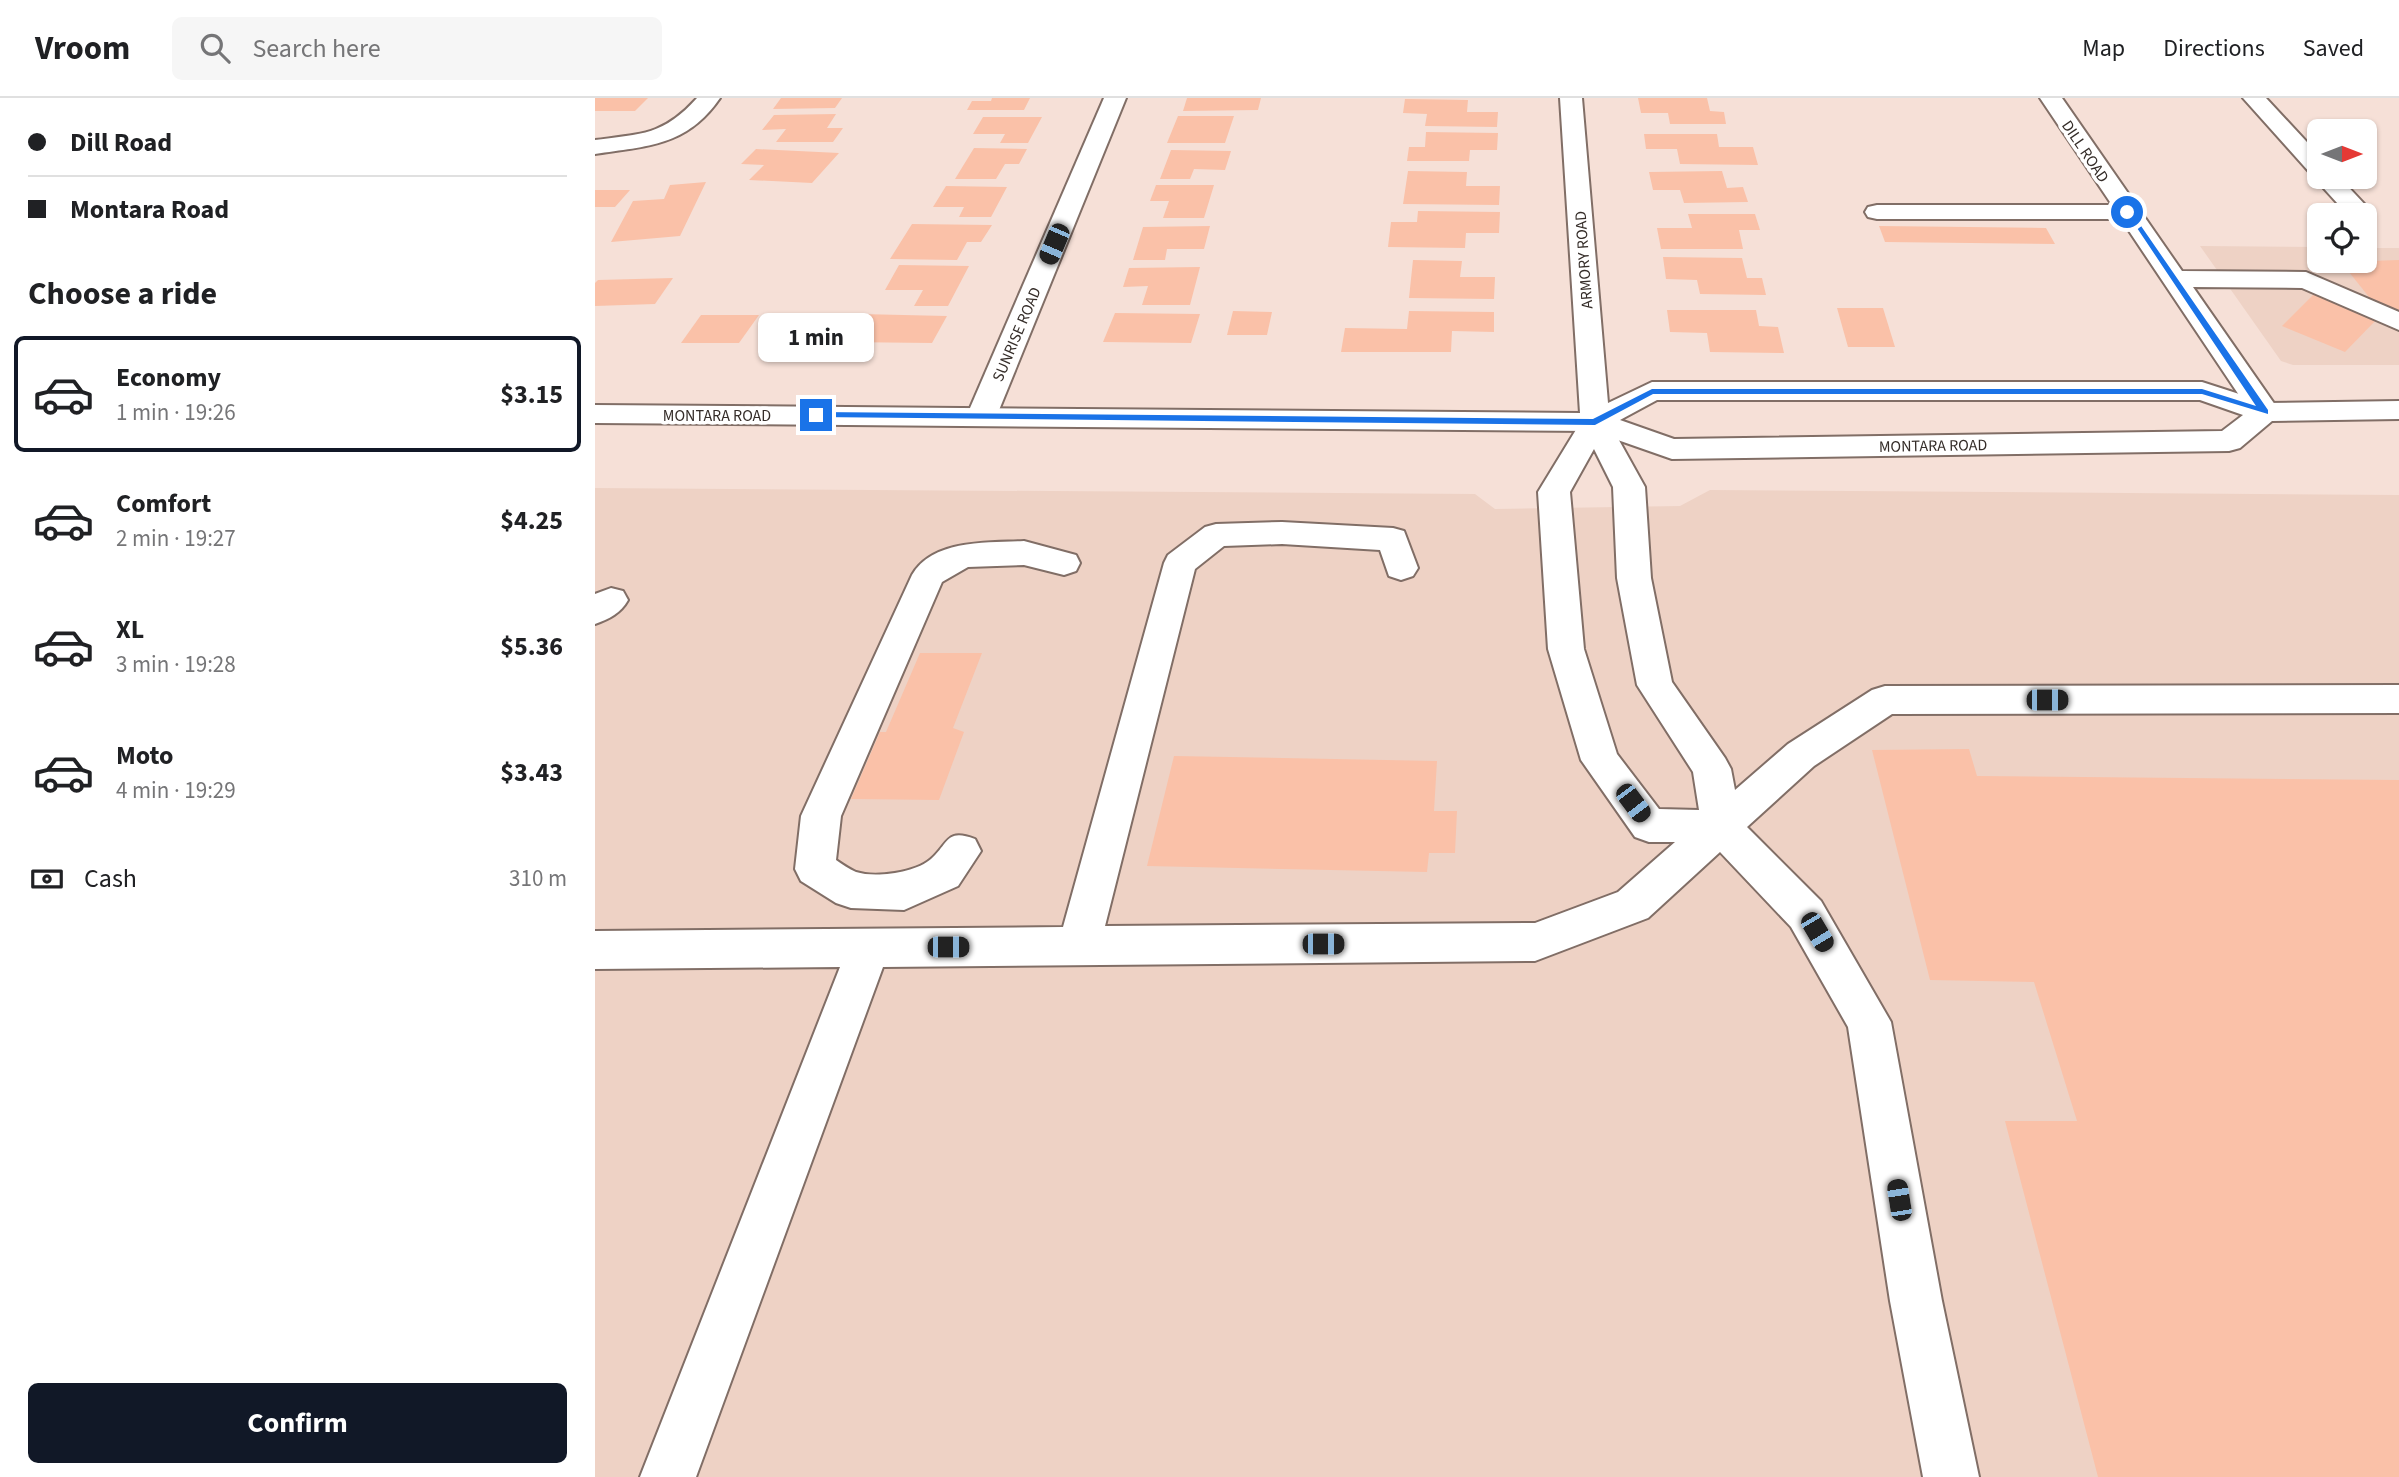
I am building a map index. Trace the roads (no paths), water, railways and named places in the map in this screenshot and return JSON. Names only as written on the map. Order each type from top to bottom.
[{"type":"main road","points":[[595,147],[652,139],[687,123],[709,98]]},
{"type":"main road","name":"SUNRISE ROAD","points":[[982,415],[1115,98]]},
{"type":"main road","name":"ARMORY ROAD","points":[[1571,98],[1595,422]]},
{"type":"main road","name":"DILL ROAD","points":[[2050,98],[2265,412]]},
{"type":"main road","points":[[2254,98],[2307,156]]},
{"type":"main road","points":[[2337,189],[2350,203]]},
{"type":"main road","points":[[1877,212],[2127,212]]},
{"type":"main road","points":[[2173,278],[2307,280],[2399,321]]},
{"type":"main road","name":"MONTARA ROAD","points":[[1595,422],[1652,391],[2202,391],[2265,412],[2399,410]]},
{"type":"main road","name":"MONTARA ROAD","points":[[595,414],[1595,422],[1672,449],[2229,441],[2265,412]]},
{"type":"main road","points":[[1595,422],[1554,492],[1566,649],[1600,760],[1649,825],[1721,827]]},
{"type":"main road","points":[[1595,422],[1629,488],[1634,578],[1655,685],[1712,769],[1721,827],[1806,914],[1869,1021],[1916,1301],[1951,1477]]},
{"type":"main road","points":[[1079,947],[1180,563],[1216,535],[1282,533],[1393,539],[1401,568]]},
{"type":"main road","points":[[961,850],[944,873],[904,892],[851,890],[815,869],[821,816],[929,575],[961,556],[1024,553],[1064,563]]},
{"type":"main road","points":[[595,950],[1535,942],[1633,905],[1801,755],[1885,700],[2399,699]]},
{"type":"main road","points":[[668,1477],[869,947]]}]
